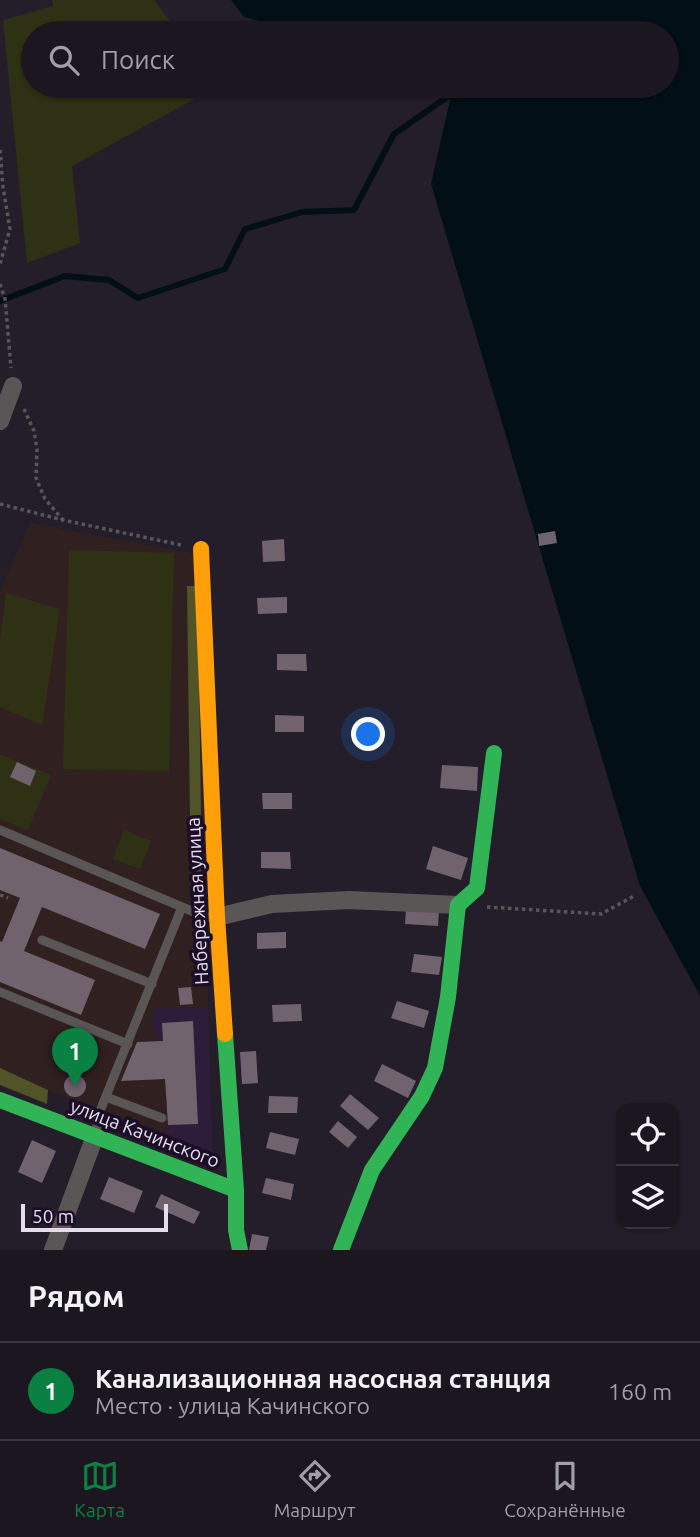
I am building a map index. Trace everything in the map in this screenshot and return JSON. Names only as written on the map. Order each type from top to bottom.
[{"type":"street","points":[[0,422],[13,386]]},
{"type":"street","name":"Набережная улица","points":[[201,549],[218,917],[236,1190],[236,1230],[240,1250]]},
{"type":"street","points":[[218,917],[272,904],[349,900],[458,905],[478,888],[494,752]]},
{"type":"street","points":[[341,1250],[372,1170],[422,1096],[435,1068],[448,997],[458,905]]},
{"type":"street","name":"улица Качинского","points":[[0,1100],[236,1190]]},
{"type":"street","points":[[53,1250],[95,1136]]},
{"type":"street","points":[[229,1250],[236,1230]]},
{"type":"lane","points":[[0,830],[60,850],[206,917],[218,917]]},
{"type":"lane","points":[[95,1136],[100,1111],[182,907]]},
{"type":"lane","points":[[42,940],[152,984]]},
{"type":"lane","points":[[0,992],[128,1044]]},
{"type":"lane","points":[[106,1097],[162,1118]]},
{"type":"path","points":[[0,150],[10,229],[0,264]]},
{"type":"path","points":[[0,503],[201,549]]},
{"type":"path","points":[[0,895],[8,898]]},
{"type":"path","points":[[458,905],[601,914],[634,896]]},
{"type":"shaded area","points":[[231,0],[700,0],[700,996],[640,886],[431,184],[450,98],[679,98],[679,21],[258,21],[244,17]]},
{"type":"shaded area","points":[[30,523],[202,555],[208,1008],[154,1007],[151,1023],[158,1041],[137,1043],[121,1081],[165,1079],[168,1125],[163,1140],[0,1070],[0,591]]},
{"type":"shaded area","points":[[154,1007],[208,1008],[213,1159],[163,1140],[168,1125],[121,1081],[151,1023]]},
{"type":"green space","points":[[52,0],[154,0],[170,21],[21,21],[21,98],[196,98],[72,166],[80,243],[27,263],[3,20],[53,6]]},
{"type":"green space","points":[[69,550],[174,553],[169,771],[63,769]]},
{"type":"green space","points":[[187,586],[198,586],[202,896],[191,896]]},
{"type":"green space","points":[[6,593],[60,609],[42,725],[0,707],[0,640]]},
{"type":"green space","points":[[0,754],[51,775],[28,830],[0,819]]},
{"type":"green space","points":[[124,830],[151,841],[140,869],[113,859]]},
{"type":"green space","points":[[0,1068],[48,1090],[47,1104],[0,1085]]},
{"type":"building","points":[[555,531],[557,543],[539,546],[538,534]]},
{"type":"building","points":[[284,539],[285,561],[263,562],[262,541]]},
{"type":"building","points":[[287,597],[287,613],[258,614],[257,598]]},
{"type":"building","points":[[277,654],[306,654],[307,671],[277,670]]},
{"type":"building","points":[[275,715],[304,716],[304,732],[275,732]]},
{"type":"building","points":[[17,762],[36,771],[30,786],[10,777]]},
{"type":"building","points":[[442,765],[478,767],[477,791],[440,788]]},
{"type":"building","points":[[262,793],[292,793],[292,809],[263,809]]},
{"type":"building","points":[[433,846],[468,858],[461,880],[426,869]]},
{"type":"building","points":[[0,848],[160,914],[145,949],[42,907],[24,951],[95,980],[81,1015],[0,982],[0,941],[2,942],[20,898],[0,890]]},
{"type":"building","points":[[261,852],[290,852],[291,869],[261,868]]},
{"type":"building","points":[[406,909],[439,911],[438,926],[405,924]]},
{"type":"building","points":[[286,932],[286,948],[257,949],[257,933]]},
{"type":"building","points":[[414,954],[442,957],[439,975],[411,972]]},
{"type":"building","points":[[191,987],[193,1004],[180,1005],[178,988]]},
{"type":"building","points":[[397,1001],[429,1011],[424,1028],[391,1018]]},
{"type":"building","points":[[301,1004],[302,1021],[273,1022],[272,1005]]},
{"type":"building","points":[[193,1021],[198,1124],[168,1125],[165,1079],[121,1081],[137,1042],[163,1041],[162,1023]]},
{"type":"building","points":[[256,1051],[258,1083],[242,1084],[240,1052]]},
{"type":"building","points":[[382,1064],[416,1081],[408,1098],[374,1081]]},
{"type":"building","points":[[75,1075],[83,1078],[86,1086],[83,1094],[75,1097],[67,1094],[64,1086],[67,1078]]},
{"type":"building","points":[[350,1094],[379,1118],[368,1130],[340,1106]]},
{"type":"building","points":[[269,1096],[298,1097],[297,1113],[268,1113]]},
{"type":"building","points":[[338,1121],[357,1137],[348,1148],[329,1132]]},
{"type":"building","points":[[270,1132],[299,1139],[295,1155],[266,1148]]},
{"type":"building","points":[[32,1140],[56,1151],[42,1183],[18,1172]]},
{"type":"building","points":[[109,1177],[143,1191],[134,1213],[100,1199]]},
{"type":"building","points":[[266,1178],[294,1184],[291,1200],[262,1193]]},
{"type":"building","points":[[161,1194],[200,1212],[194,1224],[155,1207]]},
{"type":"building","points":[[252,1234],[269,1237],[266,1250],[249,1250]]},
{"type":"waterway","points":[[0,301],[65,276],[109,280],[138,298],[225,269],[245,229],[302,212],[354,210],[394,134],[446,98]]},
{"type":"traffic: fast","points":[[341,1250],[372,1170],[422,1096],[435,1068],[448,997],[458,905],[477,888],[494,753]]},
{"type":"traffic: fast","points":[[225,1034],[236,1190],[236,1230],[240,1250]]},
{"type":"traffic: fast","points":[[0,1100],[236,1190]]},
{"type":"traffic: slow","points":[[201,549],[217,917],[225,1034]]},
{"type":"place","name":"Канализационная насосная станция","points":[[75,1086]]}]
